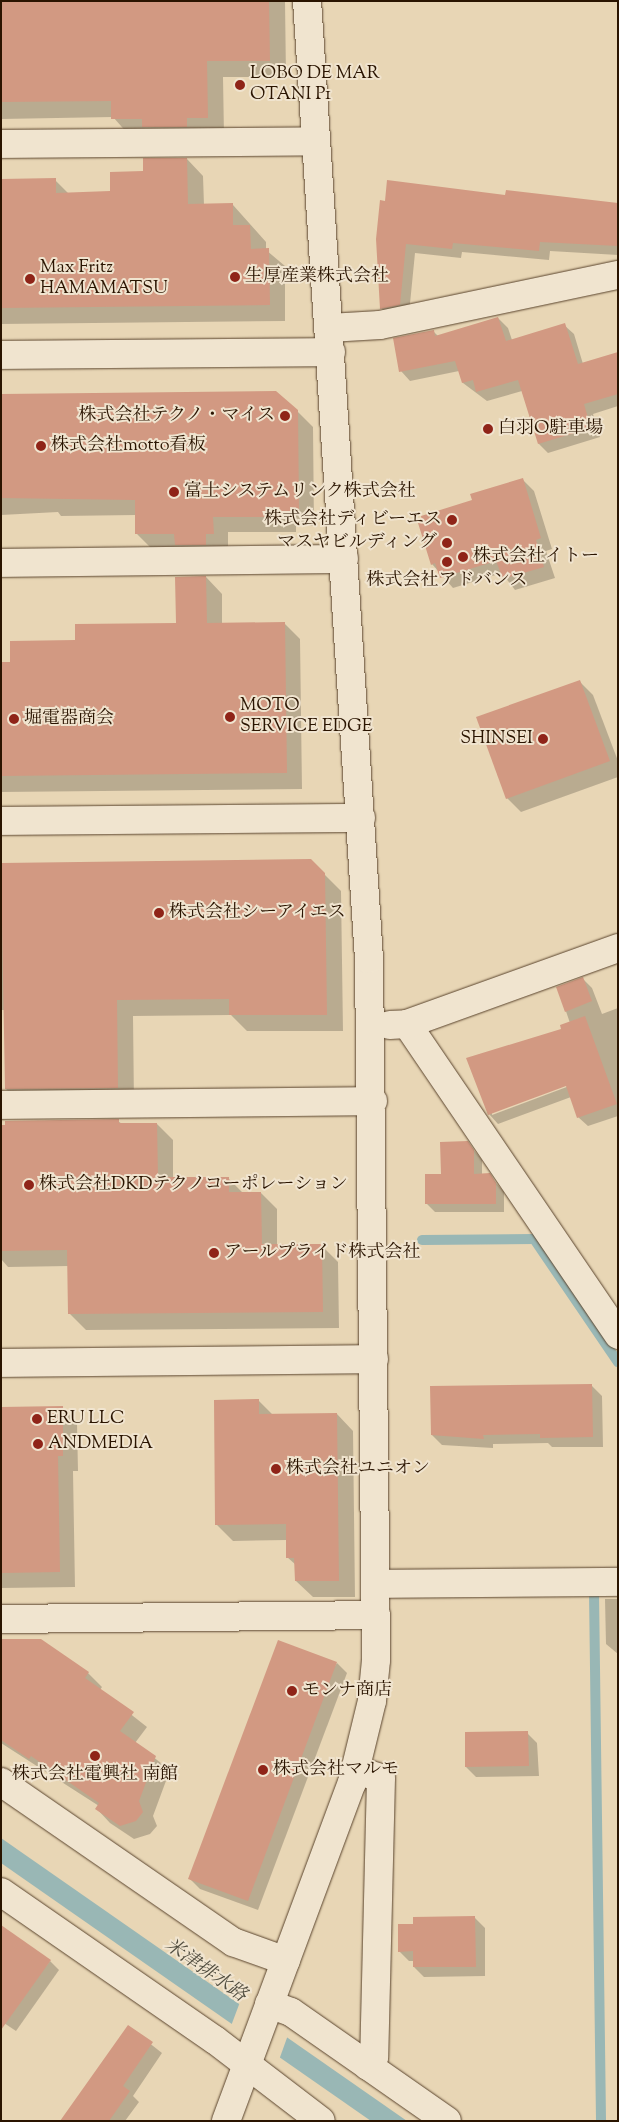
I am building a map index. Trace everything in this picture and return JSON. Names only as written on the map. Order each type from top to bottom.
[{"type":"street","points":[[226,2121],[356,1770],[372,1701],[376,1615],[371,1025],[361,818],[307,1]]},
{"type":"street","points":[[1,144],[316,141]]},
{"type":"street","points":[[1,355],[330,340],[380,325],[618,275]]},
{"type":"street","points":[[1,563],[344,559]]},
{"type":"street","points":[[1,821],[361,818]]},
{"type":"street","points":[[371,1025],[407,1024],[618,948]]},
{"type":"street","points":[[407,1024],[618,1335]]},
{"type":"street","points":[[1,1105],[372,1100]]},
{"type":"street","points":[[1,1363],[374,1359]]},
{"type":"street","points":[[376,1584],[618,1582]]},
{"type":"street","points":[[1,1619],[376,1615]]},
{"type":"street","points":[[356,1770],[381,1778],[374,2057],[368,2066]]},
{"type":"street","points":[[1,1782],[233,1942],[286,1961]]},
{"type":"street","points":[[1,1892],[248,2060],[321,2121]]},
{"type":"street","points":[[269,2005],[291,2012],[447,2121]]},
{"type":"water","points":[[1,1838],[407,2121],[371,2121],[1,1863]]},
{"type":"pier","points":[[240,2002],[288,2035],[279,2060],[231,2026]]},
{"type":"building","points":[[1,1],[269,1],[270,61],[207,61],[208,118],[187,118],[187,127],[142,127],[142,119],[111,119],[111,101],[1,102]]},
{"type":"building","points":[[143,158],[187,158],[188,204],[233,203],[233,225],[250,225],[251,249],[269,248],[270,305],[1,308],[1,179],[56,178],[56,193],[110,191],[110,172],[143,171]]},
{"type":"building","points":[[387,180],[505,195],[506,190],[618,203],[618,246],[540,242],[539,251],[453,243],[452,249],[406,244],[400,305],[380,309],[376,239],[380,200],[385,201]]},
{"type":"building","points":[[498,317],[506,341],[565,323],[578,364],[618,352],[618,394],[584,404],[591,428],[538,444],[518,380],[476,392],[473,380],[462,383],[455,361],[399,372],[393,338],[434,330],[435,336]]},
{"type":"building","points":[[276,391],[298,410],[299,511],[281,511],[281,517],[213,517],[214,534],[206,534],[206,545],[175,545],[174,534],[135,534],[135,500],[1,498],[1,394]]},
{"type":"building","points":[[523,478],[541,538],[536,540],[544,567],[503,579],[496,561],[440,578],[435,563],[431,565],[418,523],[422,522],[421,516],[472,500],[470,494]]},
{"type":"building","points":[[206,576],[207,623],[285,622],[287,773],[1,776],[1,662],[10,662],[10,641],[75,640],[75,624],[176,623],[175,577]]},
{"type":"building","points":[[580,680],[610,761],[506,799],[476,717]]},
{"type":"building","points":[[311,859],[325,873],[327,1015],[229,1015],[229,999],[117,1000],[118,1088],[5,1089],[1,863]]},
{"type":"building","points":[[583,977],[592,1001],[565,1012],[556,987]]},
{"type":"building","points":[[585,1016],[617,1104],[577,1118],[566,1086],[488,1115],[466,1058],[561,1029],[560,1025]]},
{"type":"building","points":[[119,1119],[119,1123],[157,1123],[158,1177],[229,1177],[229,1192],[261,1192],[262,1244],[322,1244],[323,1312],[68,1314],[67,1250],[1,1251],[1,1125],[5,1125],[5,1121]]},
{"type":"building","points":[[468,1141],[474,1150],[474,1174],[490,1173],[496,1183],[496,1204],[425,1204],[425,1174],[441,1174],[440,1142]]},
{"type":"building","points":[[592,1384],[593,1437],[540,1438],[540,1434],[483,1435],[484,1439],[431,1435],[430,1386]]},
{"type":"building","points":[[259,1399],[259,1414],[337,1413],[339,1581],[295,1581],[294,1558],[286,1558],[286,1524],[215,1525],[214,1400]]},
{"type":"building","points":[[63,1406],[63,1456],[58,1456],[60,1572],[1,1573],[1,1407]]},
{"type":"building","points":[[1,1639],[41,1639],[89,1672],[85,1678],[134,1712],[120,1731],[156,1756],[139,1801],[143,1812],[136,1821],[120,1826],[95,1809],[99,1803],[31,1756],[29,1759],[1,1740]]},
{"type":"building","points":[[278,1640],[337,1662],[248,1901],[188,1879]]},
{"type":"building","points":[[528,1731],[529,1766],[465,1767],[465,1732]]},
{"type":"building","points":[[475,1916],[476,1967],[413,1967],[413,1951],[398,1952],[398,1924],[413,1924],[413,1917]]},
{"type":"building","points":[[1,1925],[51,1960],[1,2030]]},
{"type":"building","points":[[128,2025],[153,2042],[123,2086],[130,2091],[109,2121],[60,2121]]},
{"type":"waterway","points":[[422,1240],[534,1239],[618,1362]]},
{"type":"waterway","points":[[594,1592],[601,2121]]},
{"type":"place","name":"LOBO DE MAR OTANI P1","points":[[240,85]]},
{"type":"place","name":"生厚産業株式会社","points":[[235,277]]},
{"type":"place","name":"Max Fritz HAMAMATSU","points":[[30,279]]},
{"type":"place","name":"株式会社テクノ・マイス","points":[[285,416]]},
{"type":"place","name":"白羽O駐車場","points":[[488,429]]},
{"type":"place","name":"株式会社motto看板","points":[[41,446]]},
{"type":"place","name":"富士システムリンク株式会社","points":[[174,492]]},
{"type":"place","name":"株式会社ディビーエス","points":[[452,520]]},
{"type":"place","name":"マスヤビルディング","points":[[447,543]]},
{"type":"place","name":"株式会社イトー","points":[[463,557]]},
{"type":"place","name":"株式会社アドバンス","points":[[447,562]]},
{"type":"place","name":"MOTO SERVICE EDGE","points":[[230,717]]},
{"type":"place","name":"堀電器商会","points":[[14,719]]},
{"type":"place","name":"SHINSEI","points":[[543,739]]},
{"type":"place","name":"株式会社シーアイエス","points":[[159,913]]},
{"type":"place","name":"株式会社DKDテクノコーポレーション","points":[[29,1185]]},
{"type":"place","name":"アールプライド株式会社","points":[[214,1253]]},
{"type":"place","name":"ERU LLC","points":[[37,1419]]},
{"type":"place","name":"ANDMEDIA","points":[[38,1444]]},
{"type":"place","name":"株式会社ユニオン","points":[[276,1469]]},
{"type":"place","name":"モンナ商店","points":[[292,1691]]},
{"type":"place","name":"株式会社電興社 南館","points":[[95,1756]]},
{"type":"place","name":"株式会社マルモ","points":[[263,1770]]},
{"type":"water label","name":"米津排水路","points":[[205,1971]]}]
